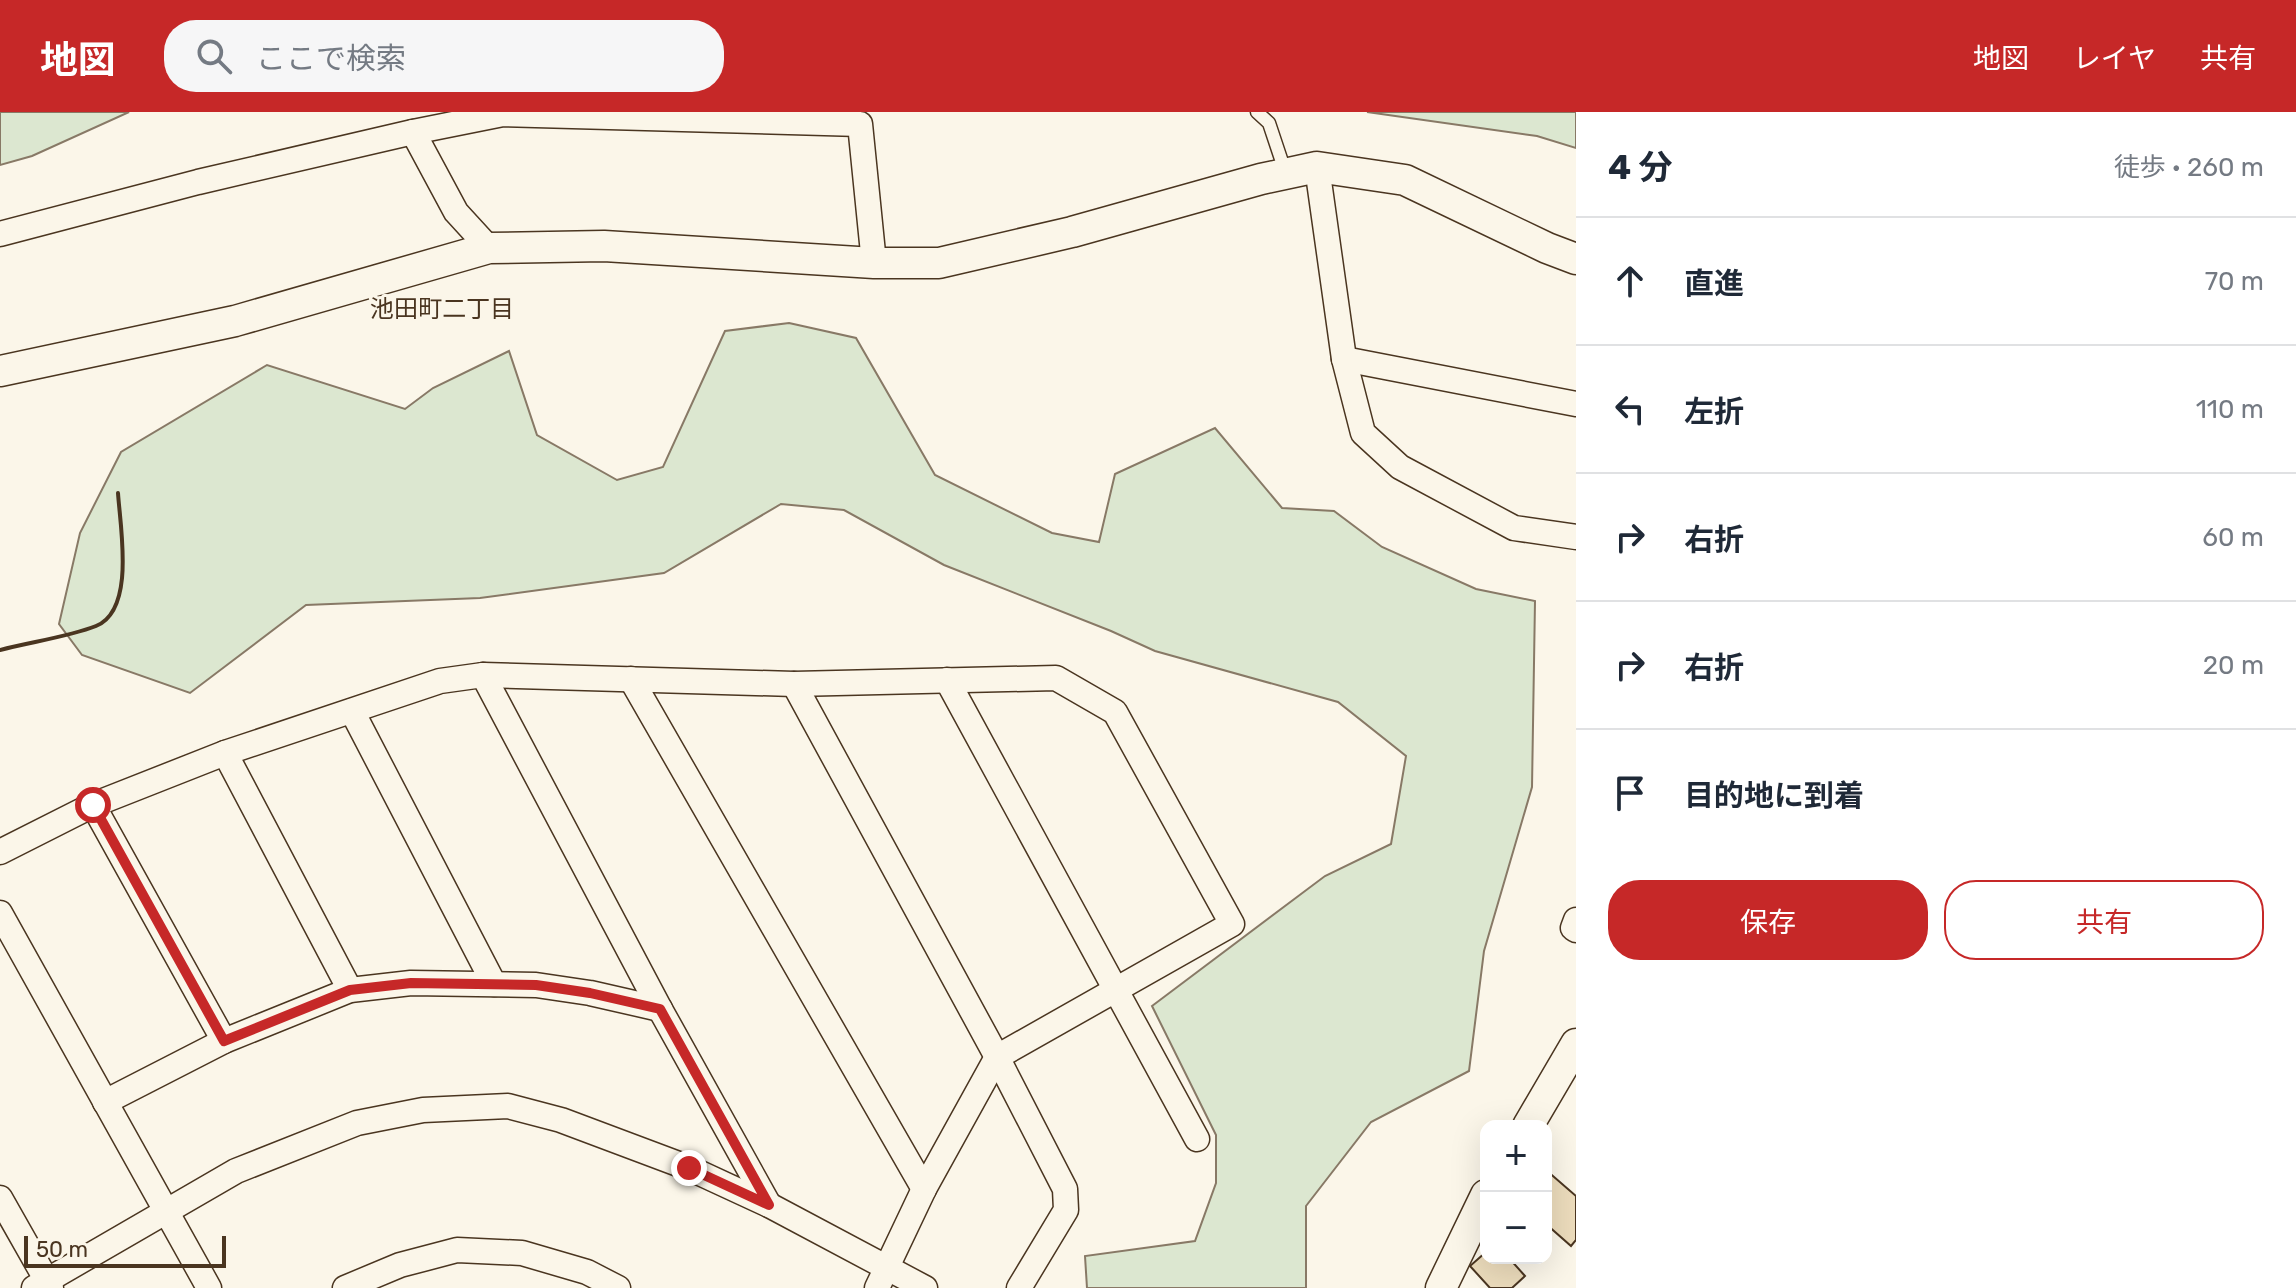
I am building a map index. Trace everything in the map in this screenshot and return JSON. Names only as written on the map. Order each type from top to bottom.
[{"type":"street","points":[[0,234],[198,182],[503,114],[860,124],[874,263]]},
{"type":"street","points":[[413,132],[456,212],[489,248]]},
{"type":"street","points":[[1317,167],[1344,359],[1363,433],[1400,467],[1514,528],[1576,537]]},
{"type":"street","points":[[0,371],[235,321],[489,248],[604,246],[874,263],[939,263],[1072,232],[1317,167],[1405,180],[1576,259]]},
{"type":"street","points":[[1344,359],[1576,404]]},
{"type":"street","points":[[483,675],[660,1009],[769,1205]]},
{"type":"street","points":[[0,852],[93,805],[225,753],[440,681],[483,675],[794,684],[1056,678],[1115,712],[1232,924],[997,1057],[924,1189],[882,1278]]},
{"type":"street","points":[[631,679],[924,1189]]},
{"type":"street","points":[[947,680],[1197,1139]]},
{"type":"street","points":[[794,684],[997,1057],[1065,1189],[1066,1210],[1019,1288]]},
{"type":"street","points":[[352,711],[494,984]]},
{"type":"street","points":[[225,753],[350,990]]},
{"type":"street","points":[[93,805],[224,1041]]},
{"type":"street","points":[[0,913],[209,1288]]},
{"type":"street","points":[[1576,920],[1573,928],[1576,930]]},
{"type":"street","points":[[105,1102],[224,1041],[350,990],[411,983],[536,985],[590,993],[660,1009]]},
{"type":"street","points":[[1532,1120],[1576,1044]]},
{"type":"street","points":[[0,1198],[44,1286],[236,1171],[357,1123],[423,1110],[508,1106],[561,1120],[689,1168],[769,1205],[882,1278],[925,1288]]},
{"type":"street","points":[[1441,1288],[1480,1207]]},
{"type":"street","points":[[345,1288],[400,1265],[457,1250],[522,1253],[587,1272],[618,1288]]},
{"type":"lane","points":[[1257,112],[1269,123],[1286,174]]},
{"type":"green space","points":[[0,112],[129,112],[32,156],[0,165]]},
{"type":"green space","points":[[1367,112],[1576,112],[1576,148],[1537,136]]},
{"type":"green space","points":[[789,323],[856,338],[935,475],[1052,533],[1099,542],[1115,474],[1215,428],[1282,508],[1334,511],[1382,547],[1476,589],[1535,601],[1532,787],[1484,951],[1469,1071],[1371,1122],[1306,1206],[1306,1288],[1087,1288],[1085,1256],[1195,1241],[1216,1183],[1216,1135],[1152,1006],[1325,876],[1391,844],[1406,756],[1338,702],[1155,651],[944,565],[844,510],[781,504],[664,573],[480,598],[306,605],[190,693],[82,655],[59,624],[80,533],[121,452],[267,365],[405,409],[433,388],[509,351],[537,435],[617,480],[663,467],[725,331]]},
{"type":"building","points":[[1552,1175],[1576,1196],[1576,1240],[1571,1246],[1552,1229]]},
{"type":"building","points":[[1480,1257],[1480,1264],[1514,1264],[1525,1276],[1512,1288],[1490,1288],[1470,1266]]},
{"type":"wall","points":[[0,650],[85,630],[109,617],[117,603],[123,566],[118,493]]},
{"type":"district","name":"池田町二丁目","points":[[442,309]]},
{"type":"route","points":[[93,805],[224,1041],[350,990],[411,983],[536,985],[590,993],[660,1009],[769,1205],[689,1168]]}]
